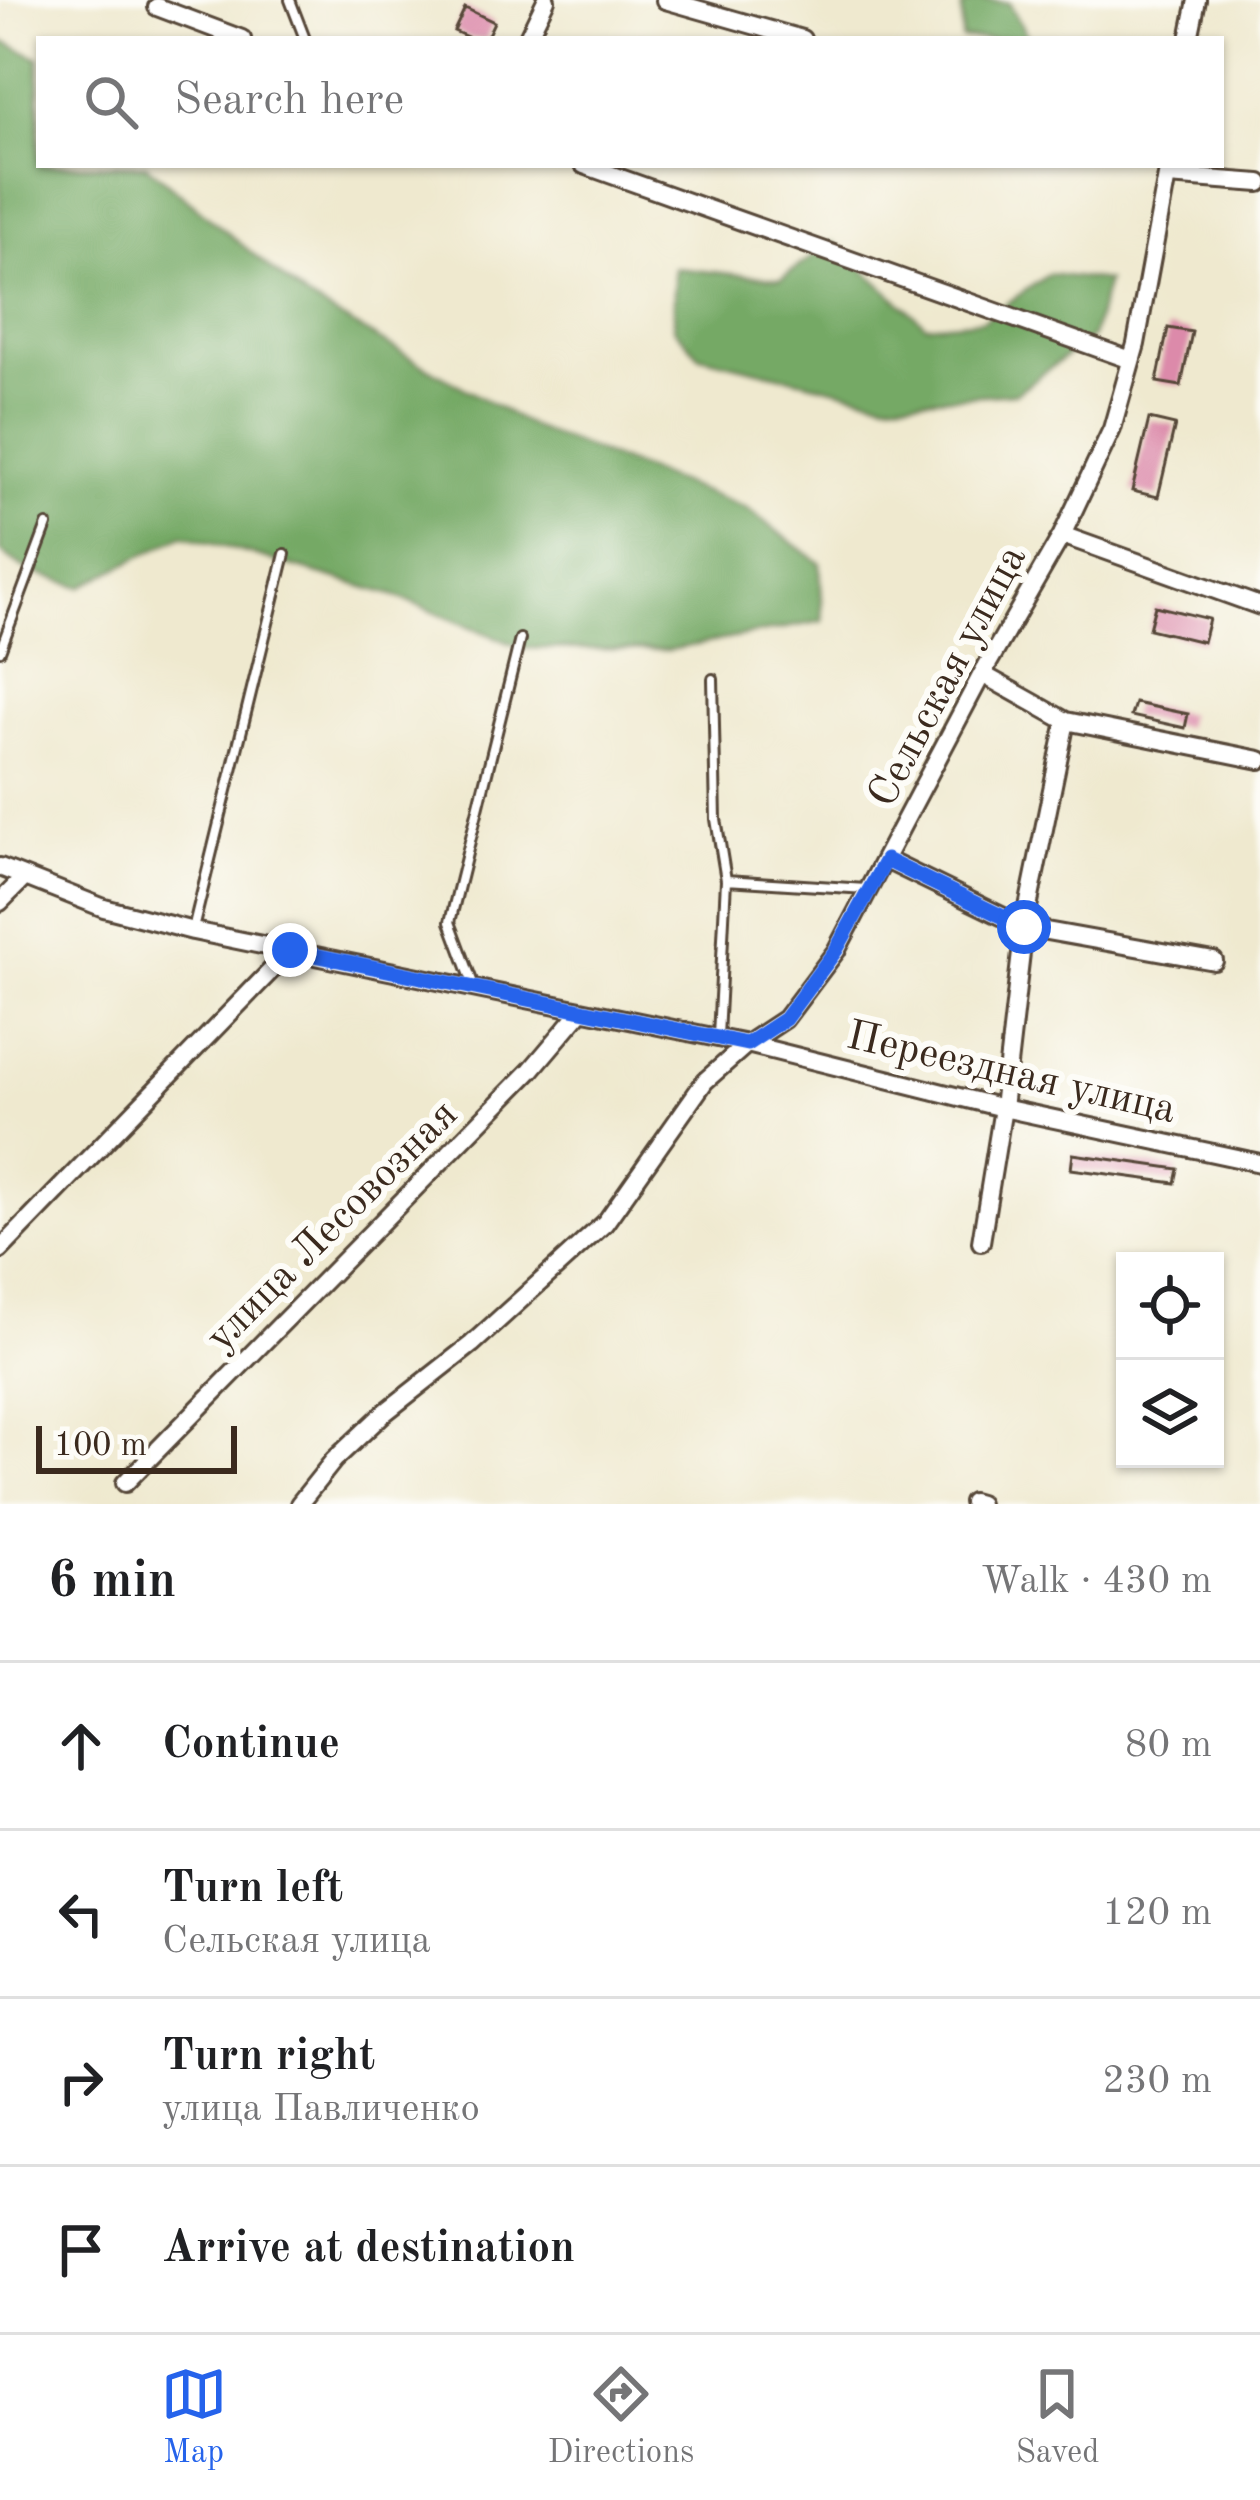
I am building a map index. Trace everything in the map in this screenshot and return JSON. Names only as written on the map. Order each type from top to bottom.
[{"type":"street","points":[[528,36],[545,0]]},
{"type":"street","points":[[665,0],[791,36]]},
{"type":"street","points":[[1190,36],[1197,0]]},
{"type":"street","points":[[157,7],[234,36]]},
{"type":"street","points":[[592,168],[1131,360]]},
{"type":"street","points":[[1168,171],[1260,183]]},
{"type":"street","name":"Сельская улица","points":[[299,1504],[334,1460],[383,1414],[472,1344],[605,1223],[705,1081],[785,1019],[836,950],[982,674],[1062,535],[1112,429],[1131,360],[1168,171]]},
{"type":"street","points":[[1062,535],[1260,605]]},
{"type":"street","points":[[982,674],[1066,721],[1260,760]]},
{"type":"street","points":[[981,1242],[1004,1108],[1024,927],[1066,721]]},
{"type":"street","points":[[886,860],[1024,927],[1214,961]]},
{"type":"street","name":"Переездная улица","points":[[0,867],[104,908],[193,931],[747,1044],[1004,1108],[1260,1163]]},
{"type":"street","points":[[0,902],[25,877]]},
{"type":"street","points":[[0,1250],[290,950]]},
{"type":"street","name":"улица Лесовозная","points":[[125,1483],[531,1070],[581,1011]]},
{"type":"lane","points":[[290,0],[304,36]]},
{"type":"lane","points":[[0,651],[47,525]]},
{"type":"lane","points":[[193,931],[285,554]]},
{"type":"lane","points":[[476,990],[450,922],[520,639]]},
{"type":"lane","points":[[713,679],[716,819],[726,880],[718,1038]]},
{"type":"lane","points":[[726,880],[870,889]]},
{"type":"green space","points":[[979,0],[1009,3],[1027,36],[962,36],[962,6]]},
{"type":"green space","points":[[0,40],[36,57],[36,168],[150,168],[306,298],[534,428],[746,508],[820,563],[823,621],[669,650],[522,648],[393,595],[183,535],[81,587],[28,571],[0,552]]},
{"type":"green space","points":[[833,242],[926,325],[983,320],[1049,274],[1107,281],[1092,337],[1016,393],[887,401],[700,356],[674,328],[674,268],[781,279]]},
{"type":"building","points":[[465,8],[494,22],[487,36],[454,31]]},
{"type":"building","points":[[1168,328],[1192,332],[1181,386],[1157,382]]},
{"type":"building","points":[[1149,419],[1175,425],[1158,497],[1132,491]]},
{"type":"building","points":[[1155,606],[1209,619],[1203,642],[1149,629]]},
{"type":"building","points":[[1135,703],[1188,714],[1185,728],[1131,716]]},
{"type":"building","points":[[1073,1154],[1178,1169],[1175,1183],[1071,1169]]},
{"type":"route","points":[[290,950],[747,1044],[785,1019],[836,950],[886,860],[1024,927]]}]
